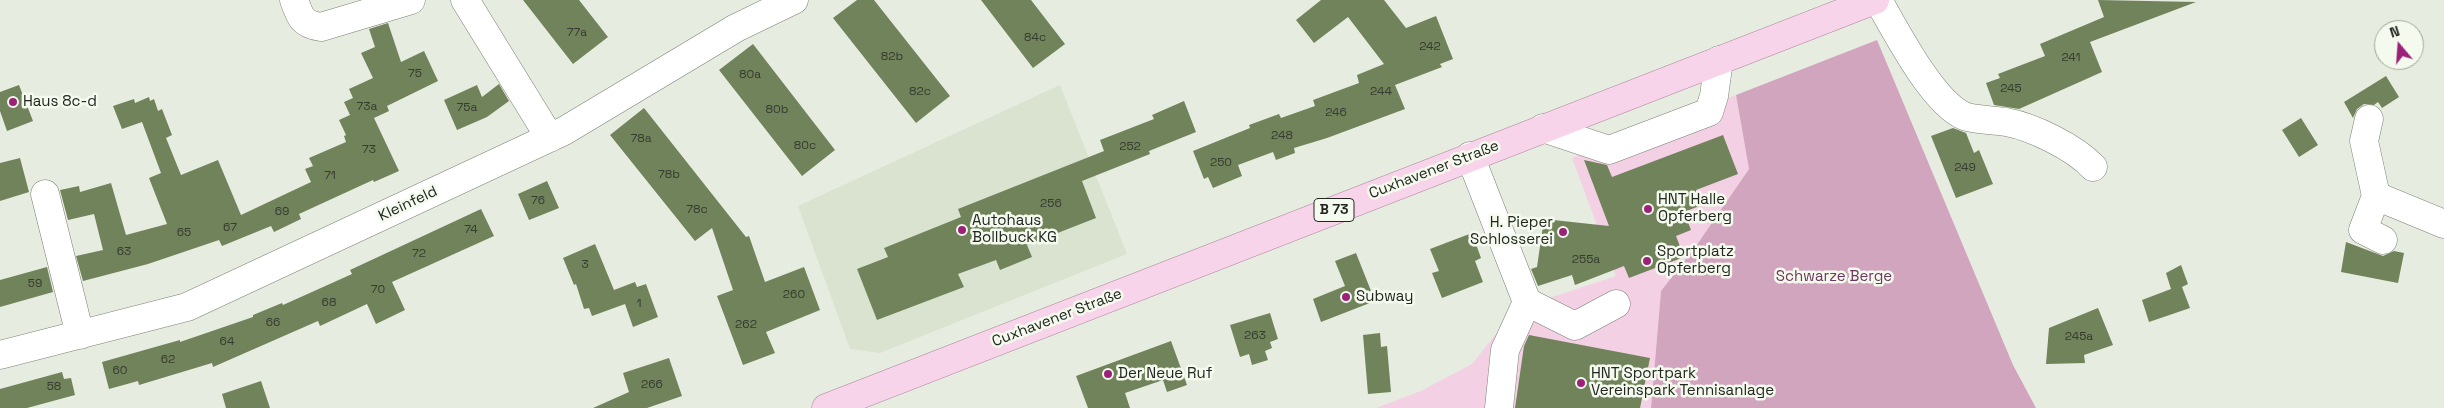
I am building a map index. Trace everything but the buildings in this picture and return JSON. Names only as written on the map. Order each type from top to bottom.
[{"type":"main road","name":"Cuxhavener Straße","points":[[826,408],[1470,156],[1877,0]]},
{"type":"street","points":[[294,0],[300,16],[309,25],[321,27],[411,0]]},
{"type":"street","points":[[466,0],[550,138]]},
{"type":"street","name":"Kleinfeld","points":[[0,355],[187,307],[550,138],[736,28],[794,0]]},
{"type":"street","points":[[1877,0],[1910,55],[1932,85],[1954,110],[1966,116],[2016,124],[2070,149],[2082,156],[2093,167]]},
{"type":"street","points":[[1543,128],[1609,150],[1709,112],[1714,96],[1719,60]]},
{"type":"street","points":[[2369,120],[2364,141],[2376,196],[2363,230],[2383,240]]},
{"type":"street","points":[[1470,156],[1527,302],[1575,326],[1616,304]]},
{"type":"street","points":[[45,194],[80,335]]},
{"type":"street","points":[[2376,196],[2444,224]]},
{"type":"street","points":[[1499,408],[1505,350],[1527,302]]},
{"type":"shaded area","name":"Autohaus Bollbuck KG","points":[[1060,85],[1127,254],[880,353],[850,349],[798,206]]},
{"type":"shaded area","name":"Sportplatz Opferberg","points":[[1736,95],[1749,169],[1696,246],[1661,291],[1651,408],[1376,408],[1421,391],[1472,364],[1516,309],[1616,276],[1572,158]]},
{"type":"green space","name":"Schwarze Berge","points":[[1877,40],[2013,365],[2036,408],[1651,408],[1661,291],[1696,246],[1749,169],[1736,95]]},
{"type":"place","name":"Haus 8c-d","points":[[13,102]]},
{"type":"place","name":"HNT Halle Opferberg","points":[[1648,209]]},
{"type":"place","name":"Autohaus Bollbuck KG","points":[[962,230]]},
{"type":"place","name":"H. Pieper Schlosserei","points":[[1563,232]]},
{"type":"place","name":"Sportplatz Opferberg","points":[[1647,261]]},
{"type":"place","name":"Subway","points":[[1346,297]]},
{"type":"place","name":"Der Neue Ruf","points":[[1108,374]]},
{"type":"place","name":"HNT Sportpark Vereinspark Tennisanlage","points":[[1581,383]]}]
